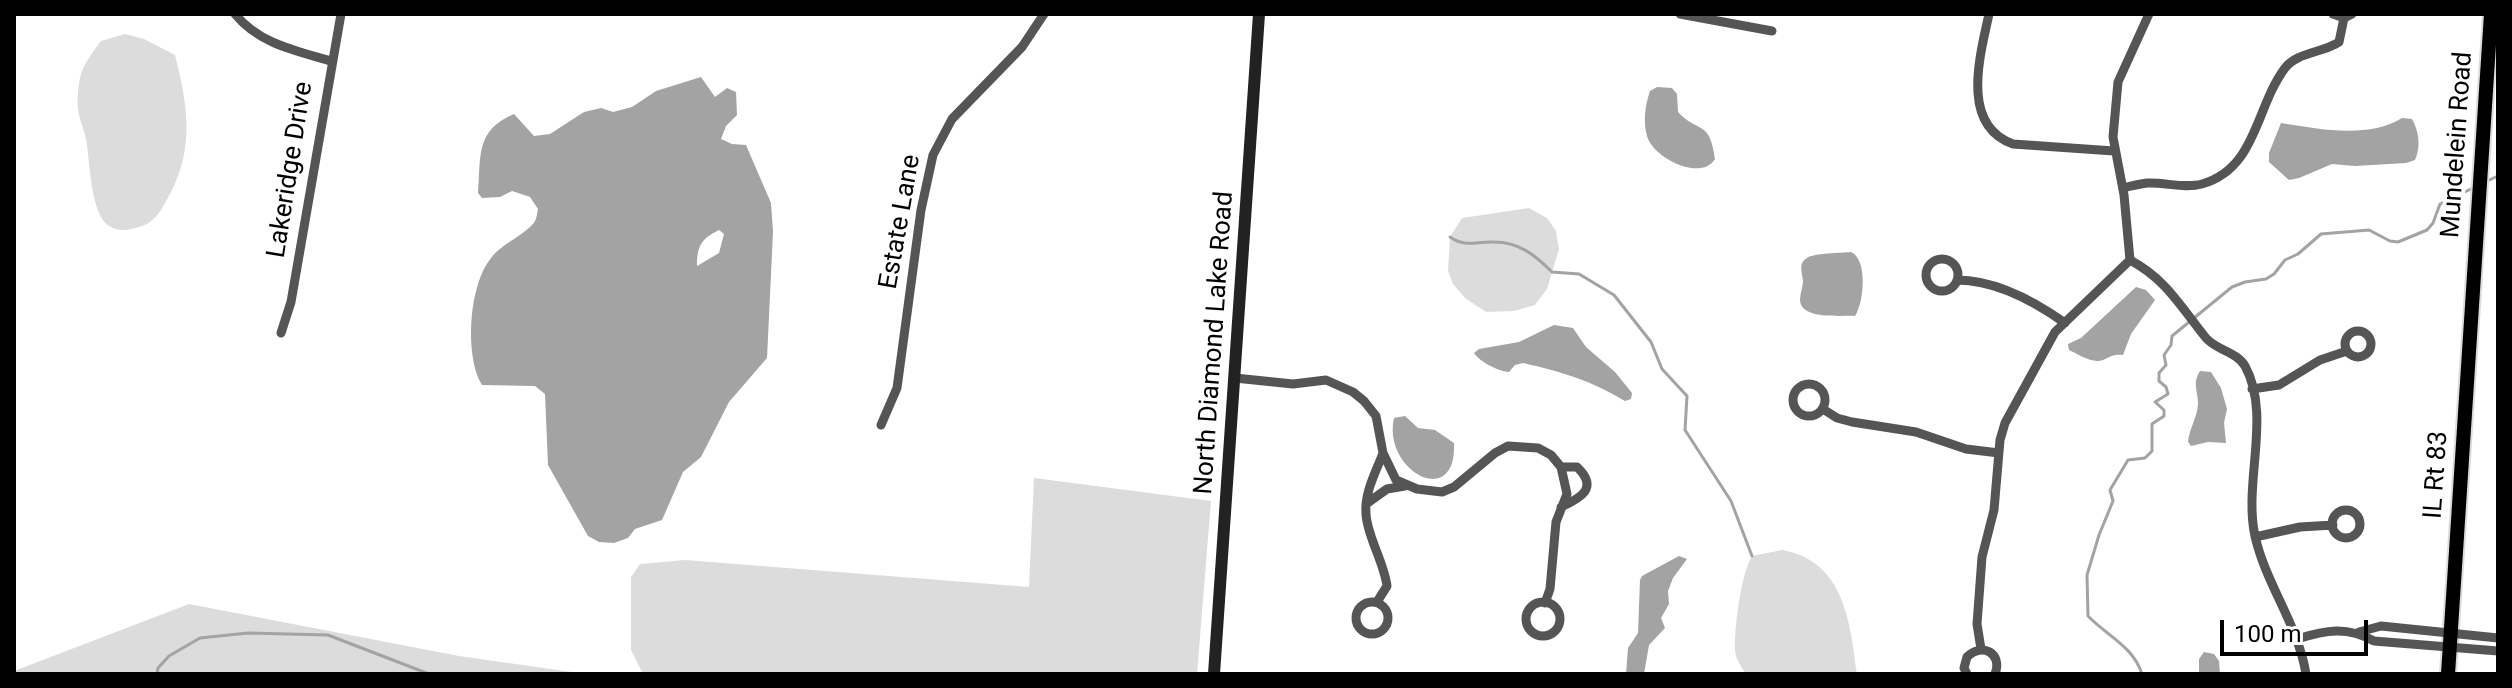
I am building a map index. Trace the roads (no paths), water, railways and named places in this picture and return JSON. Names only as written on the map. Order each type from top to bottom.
[{"type":"main road","name":"Mundelein Road","points":[[2473,279],[2491,14]]},
{"type":"main road","name":"IL Rt 83","points":[[2448,674],[2473,279]]},
{"type":"street","points":[[235,14],[270,41],[331,61]]},
{"type":"street","name":"Lakeridge Drive","points":[[281,333],[291,302],[341,14]]},
{"type":"street","name":"Estate Lane","points":[[881,425],[897,388],[921,210],[933,155],[952,119],[1022,47],[1044,14]]},
{"type":"street","name":"North Diamond Lake Road","points":[[1214,674],[1259,14]]},
{"type":"street","points":[[1680,14],[1772,31]]},
{"type":"street","points":[[1989,14],[1982,48],[1978,100],[1985,123],[2000,139],[2013,144],[2114,151]]},
{"type":"street","points":[[2130,260],[2123,188],[2114,151],[2118,82],[2149,14]]},
{"type":"street","points":[[2123,188],[2148,183],[2200,184],[2234,166],[2246,151],[2263,108],[2286,67],[2296,59],[2339,42],[2348,16],[2333,14]]},
{"type":"street","points":[[2130,260],[2149,270],[2181,304],[2208,341],[2245,366],[2257,413],[2250,508],[2255,537],[2297,639],[2306,674]]},
{"type":"street","points":[[1981,649],[1977,624],[1982,557],[1994,510],[2005,423],[2055,332],[2130,260]]},
{"type":"street","points":[[1957,280],[1972,280],[2013,293],[2065,323]]},
{"type":"street","points":[[2252,389],[2279,385],[2320,360],[2347,351]]},
{"type":"street","points":[[1235,378],[1293,384],[1326,380],[1338,383],[1364,401],[1376,416],[1383,453],[1396,480],[1405,486],[1429,492],[1442,492],[1454,487],[1508,446],[1538,448],[1551,455],[1561,467],[1567,494],[1556,522],[1550,589],[1545,603]]},
{"type":"street","points":[[1823,409],[1837,418],[1852,422],[1916,432],[1966,449],[1999,453]]},
{"type":"street","points":[[1377,602],[1387,586],[1385,570],[1365,516],[1383,453]]},
{"type":"street","points":[[1561,467],[1577,467],[1586,476],[1587,485],[1579,499],[1561,507]]},
{"type":"street","points":[[1366,504],[1387,489],[1405,486]]},
{"type":"street","points":[[2255,537],[2300,527],[2333,525]]},
{"type":"street","points":[[2359,632],[2381,626],[2498,651]]},
{"type":"street","points":[[2297,639],[2338,629],[2359,632],[2374,641],[2498,638]]},
{"type":"street","points":[[1967,674],[1964,668],[1967,657],[1970,652],[1981,649],[1987,649],[1996,657],[1998,668],[1995,674]]},
{"type":"waterway","points":[[2485,182],[2498,176]]},
{"type":"waterway","points":[[2142,674],[2126,649],[2088,616],[2087,575],[2113,501],[2110,490],[2128,460],[2145,458],[2152,451],[2152,424],[2164,416],[2164,410],[2155,402],[2168,394],[2159,381],[2159,373],[2166,365],[2164,355],[2171,345],[2172,336],[2232,287],[2266,279],[2285,260],[2298,254],[2321,234],[2369,230],[2398,242],[2427,230],[2440,204],[2475,187]]},
{"type":"waterway","points":[[1450,237],[1466,243],[1511,244],[1533,255],[1552,272],[1579,274],[1614,295],[1651,342],[1662,369],[1687,396],[1685,430],[1731,501],[1752,556]]},
{"type":"waterway","points":[[157,674],[158,668],[169,656],[200,638],[248,633],[328,635],[429,674]]}]
